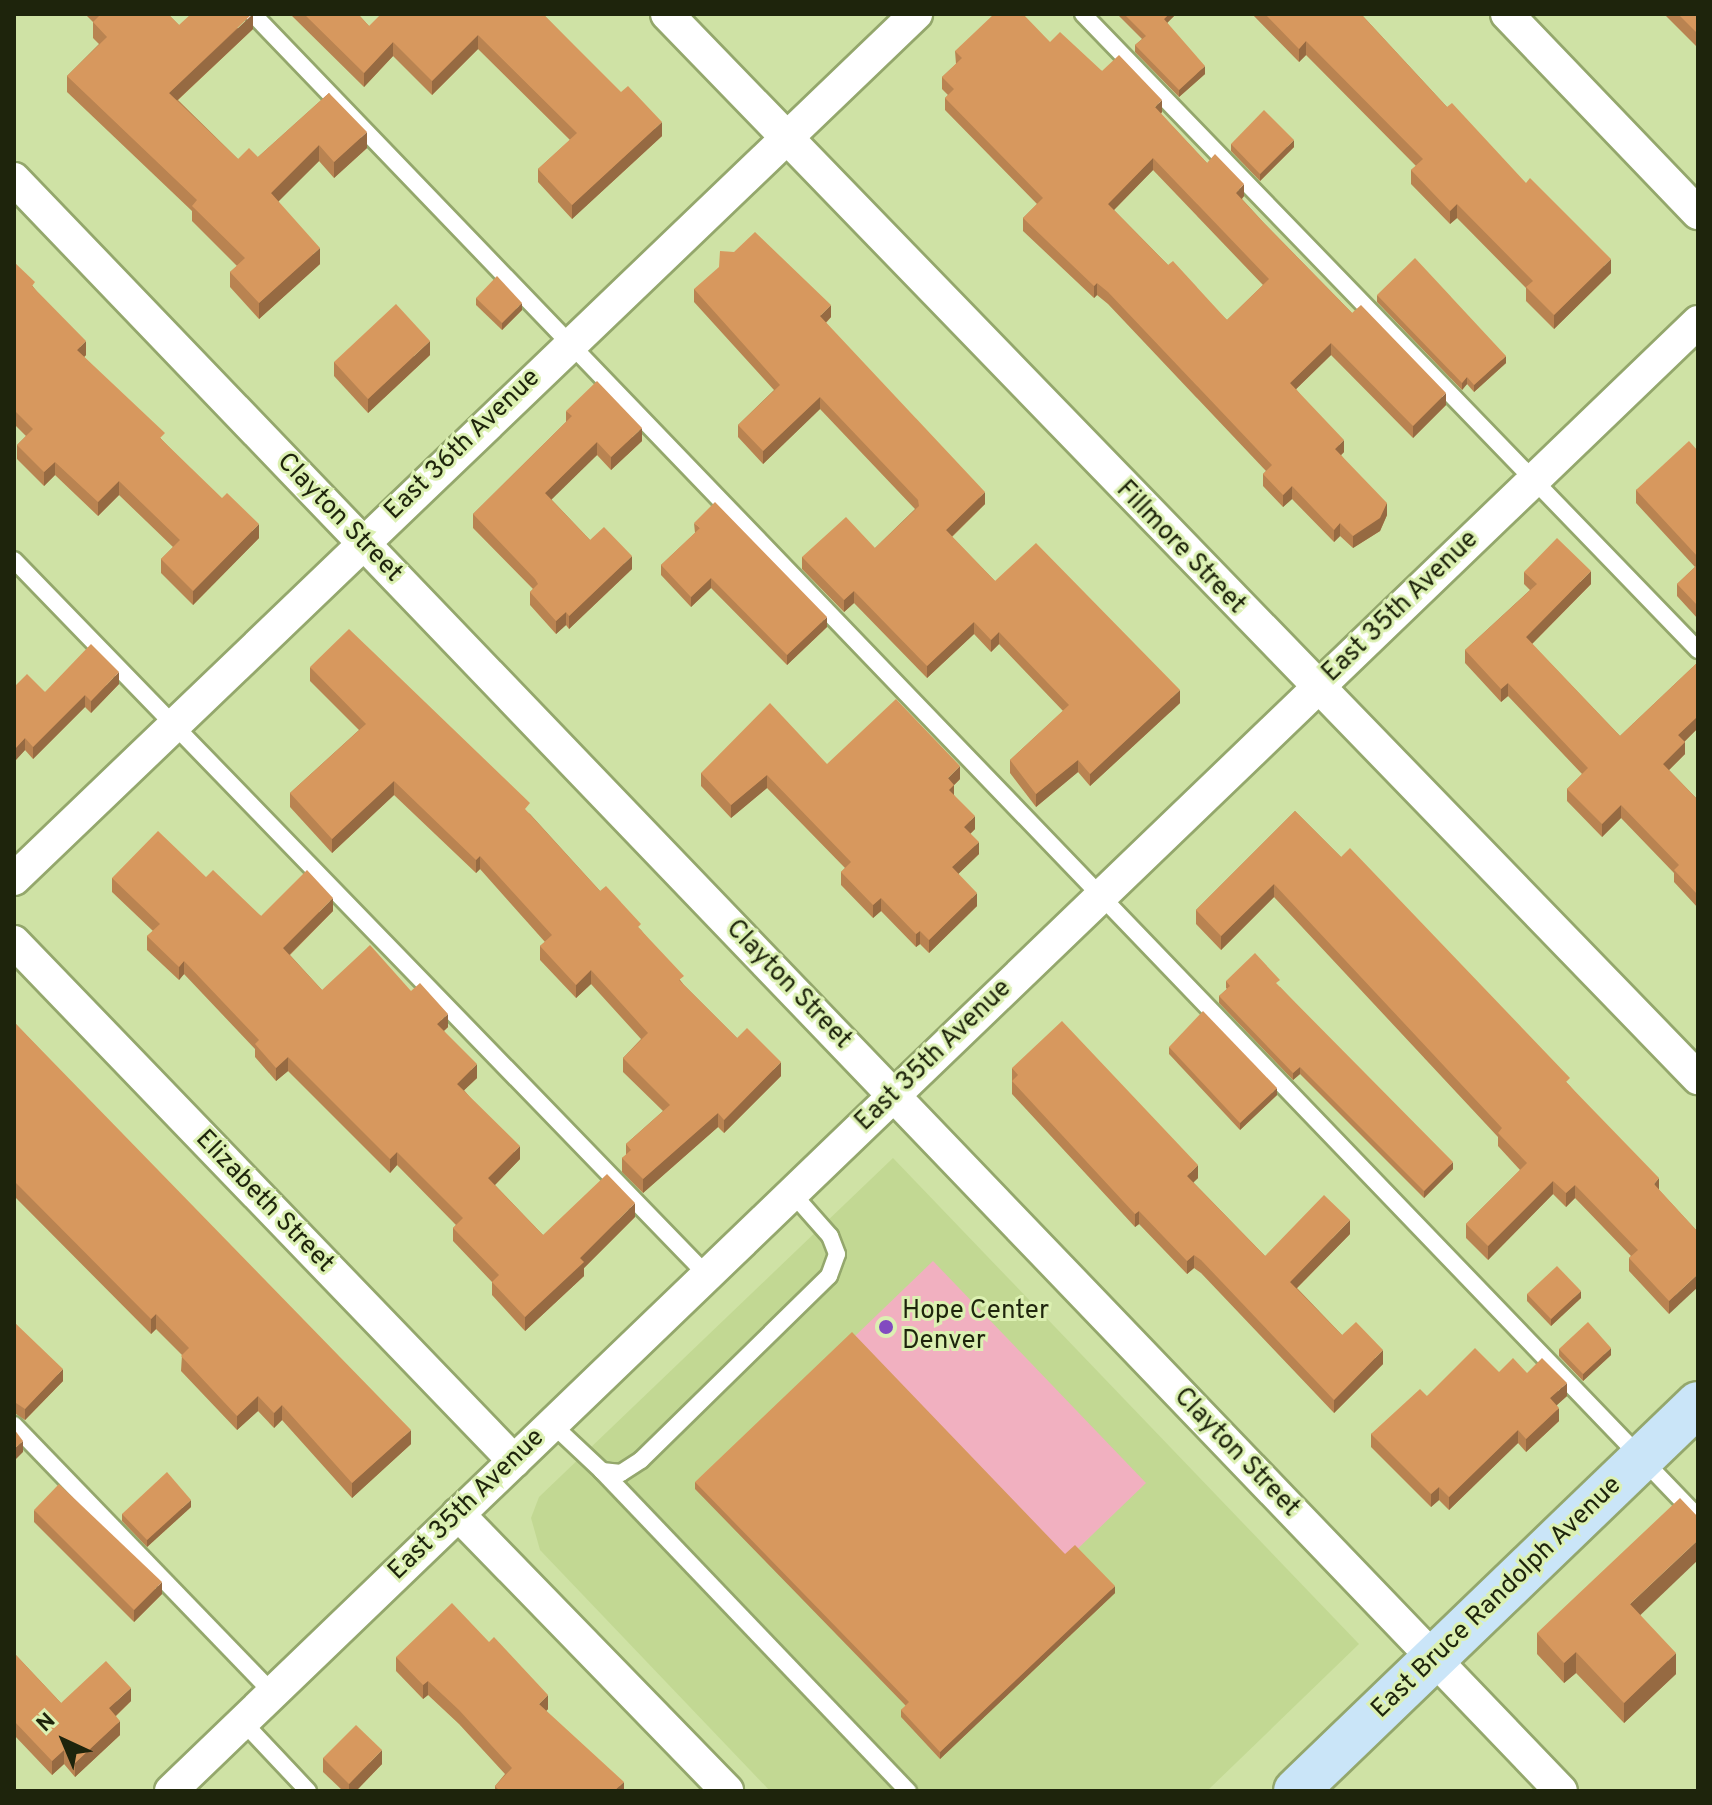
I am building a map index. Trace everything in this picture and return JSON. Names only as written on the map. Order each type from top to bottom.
[{"type":"street","name":"Fillmore Street","points":[[667,14],[1316,689],[1698,1078]]},
{"type":"street","name":"East 36th Avenue","points":[[14,879],[916,14]]},
{"type":"street","points":[[1507,14],[1698,213]]},
{"type":"street","name":"Clayton Street","points":[[14,179],[1561,1791]]},
{"type":"street","name":"East 35th Avenue","points":[[171,1791],[1698,322]]},
{"type":"street","name":"Elizabeth Street","points":[[14,942],[514,1461]]},
{"type":"street","name":"East Bruce Randolph Avenue","points":[[1296,1791],[1698,1404]]},
{"type":"street","points":[[458,1514],[727,1791]]},
{"type":"lane","points":[[253,14],[572,342],[1698,1517]]},
{"type":"lane","points":[[1083,14],[1698,650]]},
{"type":"lane","points":[[14,560],[707,1275]]},
{"type":"lane","points":[[602,1471],[621,1473],[641,1460],[829,1276],[837,1254],[830,1236],[792,1193]]},
{"type":"lane","points":[[552,1424],[602,1471],[908,1791]]},
{"type":"lane","points":[[14,1425],[273,1693]]},
{"type":"lane","points":[[243,1722],[308,1791]]},
{"type":"shaded area","name":"Hope Center Denver","points":[[893,1158],[1359,1644],[1207,1791],[770,1791],[540,1550],[531,1518],[539,1497]]},
{"type":"shaded area","points":[[933,1261],[1146,1483],[1065,1561],[852,1339]]},
{"type":"building","points":[[99,14],[168,14],[179,25],[191,14],[252,14],[169,93],[238,159],[249,148],[258,157],[329,93],[367,132],[334,162],[319,145],[271,193],[320,248],[259,303],[230,272],[245,258],[192,206],[197,200],[67,76],[107,37],[93,22]]},
{"type":"building","points":[[304,14],[358,14],[369,26],[381,14],[543,14],[621,92],[628,86],[662,122],[572,205],[538,169],[577,133],[478,35],[432,81],[393,42],[364,73]]},
{"type":"building","points":[[994,14],[1023,14],[1050,42],[1060,32],[1102,71],[1119,55],[1162,100],[1155,107],[1207,163],[1215,154],[1244,184],[1236,193],[1263,222],[1352,313],[1361,305],[1446,393],[1413,426],[1331,343],[1290,383],[1344,440],[1335,449],[1387,503],[1380,518],[1353,536],[1340,523],[1334,530],[1292,486],[1283,495],[1263,474],[1272,465],[1108,292],[1097,283],[1094,286],[1023,218],[1043,198],[945,98],[954,89],[942,77],[962,58],[955,51]],"holes":[[[1153,158],[1269,279],[1227,320],[1173,261],[1168,265],[1108,204]]]},
{"type":"building","points":[[1124,14],[1169,14],[1164,19],[1205,66],[1179,90],[1135,45],[1146,36]]},
{"type":"building","points":[[1265,14],[1361,14],[1447,107],[1452,103],[1526,183],[1530,178],[1611,259],[1554,315],[1526,287],[1533,281],[1457,204],[1450,211],[1411,170],[1423,159],[1306,41],[1299,49]]},
{"type":"building","points":[[1678,14],[1698,14],[1698,34]]},
{"type":"building","points":[[1264,110],[1294,140],[1260,174],[1231,144]]},
{"type":"building","points":[[755,232],[831,305],[820,316],[985,492],[946,530],[995,581],[1036,543],[1180,690],[1090,774],[1078,760],[1036,794],[1010,760],[1069,705],[999,632],[991,640],[974,622],[927,666],[854,591],[844,600],[802,557],[846,517],[875,548],[919,506],[918,500],[820,397],[763,451],[738,425],[780,385],[694,289],[719,267],[720,251],[734,252]]},
{"type":"building","points":[[1415,258],[1506,356],[1474,385],[1467,377],[1462,383],[1377,295]]},
{"type":"building","points":[[14,262],[35,282],[32,286],[86,341],[77,350],[165,433],[160,438],[222,498],[227,493],[259,524],[193,591],[161,559],[180,540],[119,481],[98,502],[55,462],[44,472],[17,445],[33,429],[14,410]]},
{"type":"building","points":[[497,276],[522,303],[502,323],[476,298]]},
{"type":"building","points":[[396,304],[430,341],[368,399],[334,362]]},
{"type":"building","points":[[597,381],[642,428],[611,457],[597,442],[545,493],[590,540],[604,527],[632,556],[569,616],[566,612],[556,621],[530,592],[538,584],[535,579],[473,514],[572,416],[566,411]]},
{"type":"building","points":[[1689,441],[1698,451],[1698,557],[1636,490]]},
{"type":"building","points":[[715,502],[827,617],[787,655],[711,578],[691,597],[661,565],[700,528],[694,523]]},
{"type":"building","points":[[1557,538],[1591,571],[1526,637],[1620,736],[1698,662],[1698,716],[1678,735],[1685,742],[1663,764],[1698,800],[1698,895],[1674,870],[1679,865],[1621,805],[1602,824],[1567,789],[1588,768],[1508,683],[1501,689],[1465,650],[1537,584],[1524,572]]},
{"type":"building","points":[[1698,564],[1698,606],[1677,584]]},
{"type":"building","points":[[349,629],[530,803],[525,809],[600,891],[606,886],[641,924],[638,927],[684,976],[679,980],[737,1038],[747,1028],[781,1062],[724,1120],[718,1113],[643,1179],[622,1158],[631,1150],[626,1144],[670,1105],[623,1058],[648,1033],[591,970],[576,985],[540,946],[552,935],[480,856],[476,860],[394,781],[332,839],[290,793],[366,724],[310,667]]},
{"type":"building","points":[[91,644],[119,672],[91,701],[85,695],[33,747],[25,738],[14,750],[14,687],[27,674],[45,692]]},
{"type":"building","points":[[896,699],[960,766],[948,778],[954,785],[949,790],[975,816],[964,827],[979,842],[952,867],[977,893],[929,940],[920,931],[916,934],[881,898],[873,905],[841,872],[851,862],[767,775],[731,805],[701,773],[770,703],[827,764]]},
{"type":"building","points":[[1295,811],[1341,857],[1350,848],[1570,1078],[1566,1082],[1659,1178],[1654,1184],[1698,1232],[1698,1274],[1669,1301],[1629,1258],[1638,1250],[1575,1185],[1566,1193],[1553,1181],[1488,1246],[1466,1224],[1527,1163],[1498,1133],[1502,1128],[1274,884],[1221,936],[1196,910]]},
{"type":"building","points":[[158,831],[206,877],[213,870],[261,916],[307,870],[333,898],[283,948],[322,990],[370,945],[411,991],[420,983],[448,1014],[437,1024],[477,1064],[457,1084],[520,1146],[488,1178],[543,1235],[607,1174],[635,1203],[580,1258],[584,1262],[525,1317],[492,1282],[499,1275],[453,1228],[463,1218],[397,1152],[390,1159],[288,1057],[276,1068],[255,1044],[259,1040],[184,961],[179,967],[147,936],[160,924],[112,878]]},
{"type":"building","points":[[1255,953],[1280,980],[1276,983],[1453,1162],[1424,1191],[1300,1067],[1293,1073],[1219,996],[1230,986],[1226,981]]},
{"type":"building","points":[[1203,1011],[1277,1088],[1240,1123],[1169,1047]]},
{"type":"building","points":[[1062,1021],[1198,1165],[1187,1176],[1265,1256],[1324,1195],[1350,1220],[1290,1282],[1342,1335],[1356,1322],[1383,1350],[1334,1400],[1201,1260],[1194,1255],[1187,1261],[1139,1211],[1135,1214],[1012,1081],[1018,1075],[1012,1068]]},
{"type":"building","points":[[14,1022],[411,1430],[352,1483],[282,1405],[274,1413],[258,1396],[237,1416],[181,1356],[189,1348],[156,1314],[151,1319],[14,1181]]},
{"type":"building","points":[[1557,1266],[1581,1291],[1551,1319],[1527,1294]]},
{"type":"building","points":[[14,1322],[63,1369],[25,1409],[14,1403]]},
{"type":"building","points":[[1588,1322],[1611,1348],[1583,1374],[1559,1349]]},
{"type":"building","points":[[852,1332],[1065,1554],[1075,1545],[1115,1586],[940,1752],[901,1710],[909,1702],[695,1482]]},
{"type":"building","points":[[1475,1348],[1499,1372],[1513,1358],[1527,1373],[1542,1358],[1567,1383],[1550,1398],[1559,1408],[1526,1439],[1518,1430],[1449,1497],[1439,1487],[1431,1494],[1371,1434],[1420,1389],[1427,1396]]},
{"type":"building","points":[[14,1429],[23,1441],[14,1449]]},
{"type":"building","points":[[167,1472],[191,1500],[147,1540],[122,1514]]},
{"type":"building","points":[[59,1484],[162,1582],[134,1610],[34,1510]]},
{"type":"building","points":[[1680,1498],[1698,1517],[1698,1540],[1630,1604],[1676,1653],[1624,1703],[1576,1652],[1564,1663],[1537,1633]]},
{"type":"building","points":[[452,1603],[489,1642],[494,1637],[548,1695],[539,1704],[624,1782],[614,1791],[500,1791],[495,1786],[512,1768],[459,1710],[428,1681],[423,1685],[396,1657]]},
{"type":"building","points":[[14,1653],[61,1703],[106,1661],[131,1688],[109,1708],[120,1721],[75,1763],[64,1750],[52,1761],[14,1721]]},
{"type":"building","points":[[356,1725],[382,1750],[349,1784],[323,1758]]},
{"type":"place","name":"Hope Center Denver","points":[[886,1327]]}]
